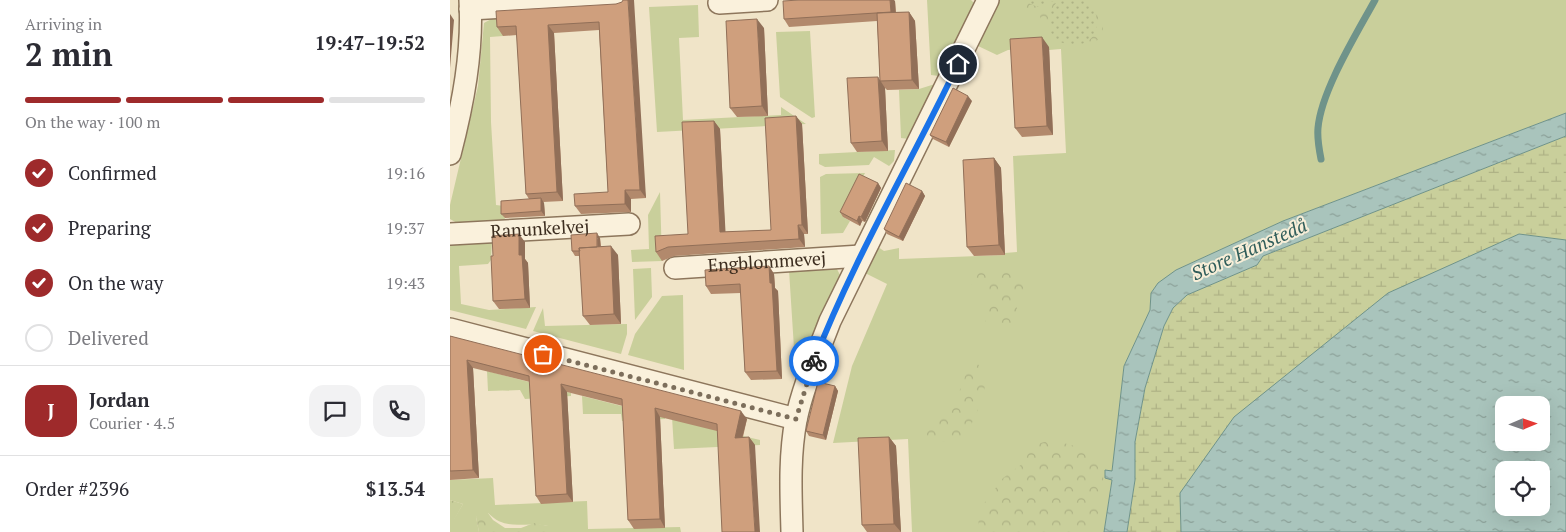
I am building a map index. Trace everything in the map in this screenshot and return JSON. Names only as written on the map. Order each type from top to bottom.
[{"type":"street","points":[[450,154],[453,129],[462,106],[470,40],[470,5],[621,0]]},
{"type":"street","points":[[719,3],[767,0]]},
{"type":"street","name":"Engblommevej","points":[[792,532],[790,477],[796,419],[810,373],[830,321],[861,256],[988,0]]},
{"type":"street","name":"Ranunkelvej","points":[[450,234],[629,224]]},
{"type":"street","name":"Engblommevej","points":[[675,268],[861,256]]},
{"type":"street","points":[[450,330],[796,419]]},
{"type":"green space","points":[[927,0],[971,0],[975,4],[939,76],[931,75]]},
{"type":"green space","points":[[998,0],[1566,0],[1566,113],[1283,221],[1176,270],[1151,293],[1150,310],[1124,366],[1112,472],[1105,470],[1112,480],[1104,532],[912,532],[908,439],[833,443],[852,366],[887,284],[865,273],[878,247],[884,251],[899,248],[899,259],[1005,255],[1005,253],[1017,252],[1013,156],[1066,153],[1061,49],[1049,50],[1048,47],[1008,50],[997,55],[976,45]]},
{"type":"green space","points":[[1015,0],[1022,0],[1038,7],[1054,1],[1057,3],[1053,8],[1049,24],[1056,39],[1061,43],[1053,43],[1045,31],[1039,13],[1022,8]]},
{"type":"green space","points":[[1022,0],[1083,0],[1096,15],[1097,22],[1094,35],[1086,42],[1076,45],[1065,44],[1056,38],[1050,29],[1049,18],[1056,3],[1054,1],[1038,7]]},
{"type":"green space","points":[[1083,0],[1095,0],[1102,18],[1103,29],[1101,35],[1093,44],[1088,41],[1095,30],[1086,2]]},
{"type":"green space","points":[[698,5],[699,37],[679,38],[683,120],[781,115],[781,107],[806,124],[657,132],[649,7]]},
{"type":"green space","points":[[502,17],[503,36],[490,37],[491,122],[496,205],[504,206],[505,222],[457,223],[450,219],[450,205],[478,86],[484,23],[493,18]]},
{"type":"green space","points":[[810,31],[815,117],[812,118],[780,97],[776,32]]},
{"type":"green space","points":[[935,84],[909,139],[901,138],[899,90],[919,89]]},
{"type":"green space","points":[[1566,136],[1566,240],[1519,234],[1180,493],[1181,532],[1127,532],[1135,480],[1135,443],[1145,388],[1164,326],[1173,308],[1187,295],[1257,265],[1263,256]]},
{"type":"green space","points":[[895,150],[894,161],[889,166],[874,157],[869,165],[825,167],[819,164],[819,154]]},
{"type":"green space","points":[[865,173],[843,217],[850,221],[843,233],[821,234],[820,177],[826,174]]},
{"type":"green space","points":[[660,192],[662,261],[632,262],[631,250],[649,249],[648,215]]},
{"type":"green space","points":[[492,241],[491,260],[488,264],[459,266],[461,304],[489,310],[536,307],[526,329],[450,310],[450,244]]},
{"type":"green space","points":[[976,267],[983,270],[998,267],[1024,271],[1025,288],[1016,304],[1019,318],[1008,329],[994,327],[985,321],[989,309],[989,295],[966,281],[964,275]]},
{"type":"green space","points":[[651,268],[652,297],[635,320],[633,269]]},
{"type":"green space","points":[[837,269],[841,277],[803,365],[797,367],[795,364],[789,270]]},
{"type":"green space","points":[[683,295],[684,370],[628,355],[635,334],[662,296]]},
{"type":"green space","points":[[543,308],[545,326],[627,324],[627,334],[621,354],[533,331]]},
{"type":"green space","points":[[977,363],[987,376],[978,409],[963,440],[932,442],[926,437],[928,425],[944,416],[948,402],[959,392],[969,366]]},
{"type":"green space","points":[[487,371],[571,393],[571,396],[525,399],[520,390],[488,391]]},
{"type":"green space","points":[[582,396],[665,417],[665,419],[622,421],[621,414],[583,414]]},
{"type":"green space","points":[[672,417],[679,421],[760,440],[760,445],[674,449]]},
{"type":"green space","points":[[1053,440],[1086,451],[1101,468],[1103,478],[1102,500],[1092,532],[980,532],[977,513],[1003,478],[1022,464],[1032,445]]},
{"type":"green space","points":[[493,478],[495,505],[587,501],[588,529],[680,527],[681,532],[548,532],[548,526],[509,524],[495,519],[488,513],[476,517],[479,532],[450,532],[450,520],[454,519],[463,504],[450,500],[450,480]]},
{"type":"green space","points":[[450,500],[463,504],[454,520],[450,520]]},
{"type":"green space","points":[[481,511],[488,513],[493,520],[505,528],[521,528],[534,523],[548,526],[548,532],[479,532],[476,517]]},
{"type":"water","name":"Store Hanstedå","points":[[1566,113],[1566,136],[1263,256],[1257,265],[1187,295],[1173,308],[1164,326],[1145,388],[1135,442],[1135,480],[1127,532],[1104,532],[1112,480],[1105,478],[1105,470],[1112,471],[1124,366],[1150,310],[1151,293],[1158,283],[1176,270],[1283,221]]},
{"type":"water","points":[[1519,234],[1566,240],[1566,532],[1181,532],[1180,493],[1234,417],[1388,293]]},
{"type":"building","points":[[623,0],[628,0],[640,190],[625,190],[625,204],[575,206],[574,194],[608,192],[599,22],[548,25],[557,192],[526,194],[516,26],[497,27],[496,11],[616,4]]},
{"type":"building","points":[[890,0],[891,12],[784,19],[783,1]]},
{"type":"building","points":[[909,12],[912,80],[880,81],[877,13]]},
{"type":"building","points":[[757,19],[762,106],[730,108],[726,21]]},
{"type":"building","points":[[1042,37],[1047,126],[1015,128],[1010,39]]},
{"type":"building","points":[[878,77],[882,141],[851,143],[847,78]]},
{"type":"building","points":[[953,88],[968,96],[946,142],[930,135]]},
{"type":"building","points":[[796,116],[802,225],[798,225],[799,239],[668,247],[656,252],[655,236],[688,234],[682,122],[714,121],[720,232],[771,230],[765,118]]},
{"type":"building","points":[[994,158],[999,245],[967,247],[963,160]]},
{"type":"building","points":[[859,174],[878,183],[861,217],[859,216],[857,221],[840,212]]},
{"type":"building","points":[[906,183],[922,191],[899,237],[884,229]]},
{"type":"building","points":[[541,198],[541,211],[501,214],[501,201]]},
{"type":"building","points":[[597,233],[597,247],[579,248],[580,251],[572,251],[571,235]]},
{"type":"building","points":[[519,234],[519,255],[522,255],[525,299],[493,301],[492,236]]},
{"type":"building","points":[[611,246],[614,314],[583,316],[579,248]]},
{"type":"building","points":[[769,266],[770,283],[772,283],[777,371],[745,372],[740,284],[706,286],[705,270]]},
{"type":"building","points":[[450,336],[741,411],[735,438],[749,437],[755,532],[722,532],[717,424],[655,408],[660,519],[628,520],[622,399],[561,384],[567,494],[536,496],[529,376],[467,360],[473,470],[450,471]]},
{"type":"building","points":[[818,382],[835,386],[823,435],[806,431]]},
{"type":"building","points":[[889,437],[894,524],[862,525],[858,438]]},
{"type":"waterway","points":[[1321,159],[1318,128],[1326,97],[1341,62],[1375,0]]},
{"type":"way so far","points":[[543,354],[796,419],[814,361]]},
{"type":"route","points":[[814,361],[853,272],[958,64]]}]
